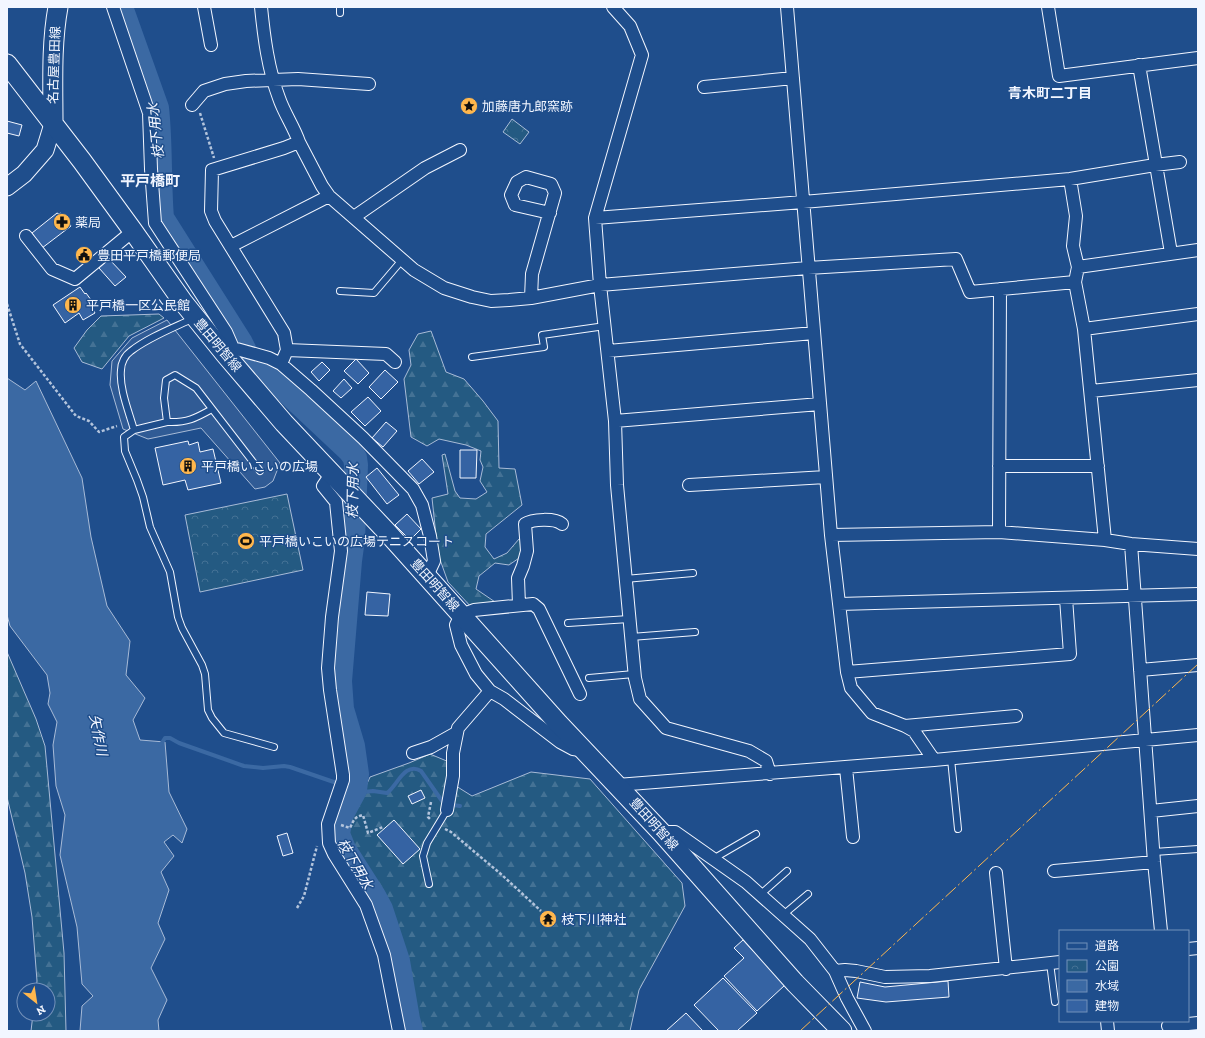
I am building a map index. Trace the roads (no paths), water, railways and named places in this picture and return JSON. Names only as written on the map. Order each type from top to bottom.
[{"type":"main road","name":"名古屋豊田線","points":[[53,124],[53,84],[58,7]]},
{"type":"main road","name":"豊田明智線","points":[[7,64],[133,231],[195,317],[232,351],[284,423],[387,532],[584,751],[661,832],[795,983],[842,1031]]},
{"type":"main road","points":[[7,187],[24,174],[45,150],[53,124]]},
{"type":"street","points":[[113,7],[149,113],[155,223],[226,332],[232,351],[269,358],[281,364],[363,438],[412,489],[422,505],[430,536],[434,561],[427,576]]},
{"type":"street","points":[[204,7],[211,45]]},
{"type":"street","points":[[261,7],[264,40],[279,98],[296,132],[299,142],[322,186],[329,196],[402,260],[414,270],[444,288],[472,297],[491,301],[509,300],[531,298],[600,285],[808,268],[956,259],[970,292],[1075,282]]},
{"type":"street","points":[[613,7],[630,26],[642,56],[595,218],[600,285],[615,421],[616,485],[634,674],[640,699],[666,728],[749,751],[766,760],[770,774]]},
{"type":"street","points":[[787,7],[802,202],[831,535],[847,672],[852,688],[872,713],[914,731],[934,760]]},
{"type":"street","points":[[1048,7],[1059,76],[1198,58]]},
{"type":"street","points":[[1139,65],[1171,254]]},
{"type":"street","points":[[704,87],[793,78]]},
{"type":"street","points":[[193,104],[204,91],[225,84],[274,79],[369,84]]},
{"type":"street","points":[[281,364],[287,350],[284,333],[215,221],[211,211],[212,170],[299,142]]},
{"type":"street","points":[[354,217],[425,168],[460,150]]},
{"type":"street","points":[[595,218],[1070,179],[1180,162]]},
{"type":"street","points":[[1070,179],[1076,216],[1073,246],[1078,266],[1075,282],[1084,329],[1091,391],[1104,540]]},
{"type":"street","points":[[231,246],[329,196]]},
{"type":"street","points":[[531,298],[532,274],[550,213]]},
{"type":"street","points":[[26,236],[52,270],[75,278],[133,231]]},
{"type":"street","points":[[1078,266],[1198,250]]},
{"type":"street","points":[[999,532],[1000,289]]},
{"type":"street","points":[[1084,329],[1198,314]]},
{"type":"street","points":[[608,352],[814,333]]},
{"type":"street","points":[[287,350],[386,354],[395,362]]},
{"type":"street","points":[[1091,391],[1198,380]]},
{"type":"street","points":[[615,421],[820,404]]},
{"type":"street","points":[[999,466],[1098,466]]},
{"type":"street","points":[[334,476],[323,486],[336,502],[341,551],[332,617],[328,668],[330,690],[341,757],[341,785],[328,824],[329,843],[334,854],[366,905],[384,955],[399,1031]]},
{"type":"street","points":[[689,485],[826,477]]},
{"type":"street","points":[[519,606],[518,578],[523,566],[526,551],[525,524],[530,521],[552,520],[559,521],[562,524]]},
{"type":"street","points":[[831,535],[999,532],[1198,549]]},
{"type":"street","points":[[1131,544],[1154,857],[1161,930]]},
{"type":"street","points":[[839,604],[1135,597],[1198,594]]},
{"type":"street","points":[[847,672],[1070,654],[1066,598]]},
{"type":"street","points":[[580,694],[539,609],[533,604],[474,610],[461,615],[456,625],[461,645],[476,674],[490,691],[504,699],[560,742],[573,749],[584,751]]},
{"type":"street","points":[[1140,670],[1198,666]]},
{"type":"street","points":[[448,806],[453,776],[453,753],[456,733],[458,728],[490,691]]},
{"type":"street","points":[[905,726],[1016,716]]},
{"type":"street","points":[[413,753],[431,747],[456,733]]},
{"type":"street","points":[[617,785],[951,759],[1198,735]]},
{"type":"street","points":[[846,768],[853,837]]},
{"type":"street","points":[[1151,811],[1198,806]]},
{"type":"street","points":[[661,832],[675,832],[746,882],[810,939],[834,972],[865,1031]]},
{"type":"street","points":[[1054,871],[1154,857]]},
{"type":"street","points":[[996,873],[1006,969]]},
{"type":"street","points":[[834,972],[845,970],[856,971],[885,977],[930,976],[1006,969],[1055,962]]},
{"type":"street","points":[[1168,1026],[1198,1023]]},
{"type":"lane","points":[[340,291],[374,293],[402,260]]},
{"type":"lane","points":[[134,430],[121,382],[123,360],[130,352],[195,317]]},
{"type":"lane","points":[[472,357],[544,347],[542,335],[605,326]]},
{"type":"lane","points":[[167,422],[164,398],[166,380],[175,375],[196,388],[260,471]]},
{"type":"lane","points":[[212,409],[193,420],[180,423],[167,422],[134,430],[124,437],[125,451],[144,497],[150,527],[170,572],[178,617],[205,674],[208,710],[212,718],[224,733],[230,736],[274,747]]},
{"type":"lane","points":[[625,579],[693,573]]},
{"type":"lane","points":[[568,623],[629,619]]},
{"type":"lane","points":[[631,637],[695,632]]},
{"type":"lane","points":[[589,678],[634,674]]},
{"type":"lane","points":[[951,759],[958,829]]},
{"type":"lane","points":[[428,884],[423,856],[427,842],[448,806]]},
{"type":"lane","points":[[713,859],[756,834]]},
{"type":"lane","points":[[1154,857],[1198,849]]},
{"type":"lane","points":[[761,894],[787,871]]},
{"type":"lane","points":[[783,915],[808,894]]},
{"type":"lane","points":[[1055,962],[1055,1002]]},
{"type":"water","name":"矢作川","points":[[7,378],[25,390],[36,381],[82,478],[91,537],[107,606],[130,641],[126,675],[145,698],[133,720],[140,740],[165,742],[169,792],[187,829],[182,843],[173,835],[164,842],[174,856],[161,872],[169,890],[158,923],[165,939],[151,968],[167,1000],[158,1020],[159,1031],[80,1031],[82,1006],[93,996],[82,984],[77,927],[60,855],[65,815],[56,786],[53,745],[57,722],[48,704],[50,693],[47,675],[10,626],[7,615]]},
{"type":"waterway","name":"枝下用水","points":[[121,7],[157,108],[162,218],[241,343],[251,363],[285,390],[350,451],[355,458],[353,539],[340,681],[342,709],[353,746],[357,774],[355,790],[341,816],[338,834],[344,849],[381,909],[398,961],[411,1031]]},
{"type":"waterway","points":[[160,746],[165,738],[170,738],[179,743],[244,766],[263,768],[284,766],[290,767],[363,792],[373,791],[387,793],[406,772],[410,769],[415,769],[421,771],[442,801],[446,804],[460,806]]},
{"type":"place","name":"加藤唐九郎窯跡","points":[[469,106]]},
{"type":"place","name":"薬局","points":[[62,222]]},
{"type":"place","name":"豊田平戸橋郵便局","points":[[84,255]]},
{"type":"place","name":"平戸橋一区公民館","points":[[73,305]]},
{"type":"place","name":"平戸橋いこいの広場","points":[[188,466]]},
{"type":"place","name":"平戸橋いこいの広場テニスコート","points":[[246,541]]},
{"type":"place","name":"枝下川神社","points":[[548,919]]},
{"type":"district","name":"青木町二丁目","points":[[1050,93]]},
{"type":"district","name":"平戸橋町","points":[[150,181]]}]
